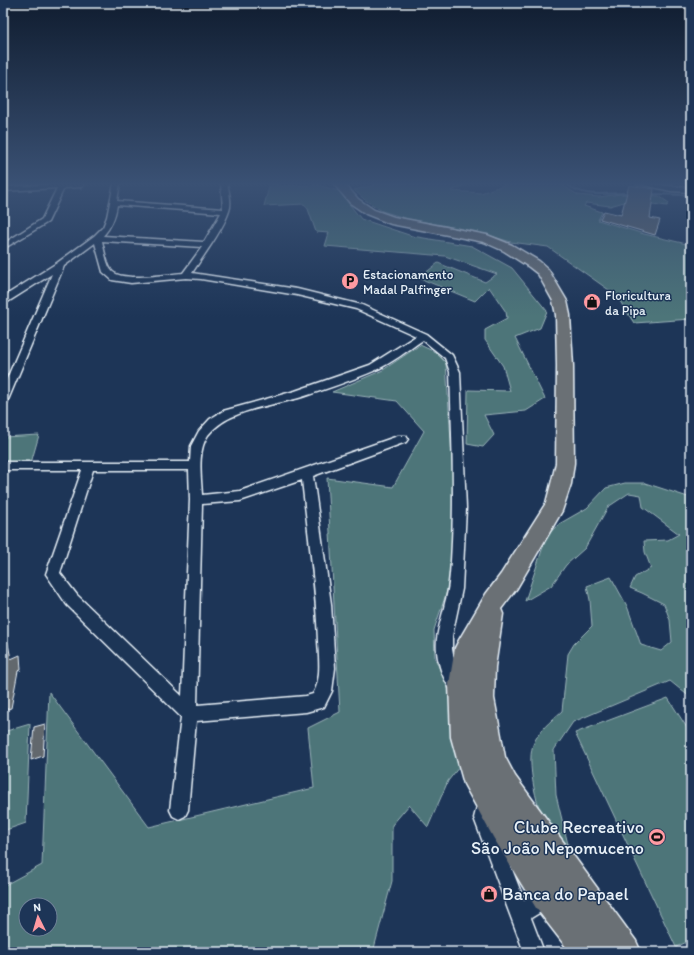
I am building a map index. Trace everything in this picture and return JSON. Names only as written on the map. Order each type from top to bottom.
[{"type":"main road","points":[[432,228],[487,239],[504,246],[534,264],[543,272],[560,301],[563,315],[565,366],[565,463],[561,484],[556,505],[510,581],[494,600],[483,667],[481,698],[473,701],[464,737],[474,774],[521,810],[625,952]]},
{"type":"main road","points":[[495,790],[503,827],[547,897],[590,952]]},
{"type":"street","points":[[3,247],[33,228]]},
{"type":"street","points":[[3,301],[60,265],[97,238],[106,228]]},
{"type":"street","points":[[186,275],[207,245],[217,228]]},
{"type":"street","points":[[97,238],[207,245]]},
{"type":"street","points":[[97,238],[107,272],[115,278],[131,280],[186,275],[248,283],[297,292],[359,307],[423,336],[449,357],[456,372],[460,503],[455,589],[444,643],[446,663],[452,678],[473,701]]},
{"type":"street","points":[[4,393],[60,265]]},
{"type":"street","points":[[179,810],[189,714],[196,500],[195,466],[197,446],[203,434],[214,422],[228,414],[299,394],[374,367],[423,336]]},
{"type":"street","points":[[196,500],[240,496],[402,439]]},
{"type":"street","points":[[3,466],[195,466]]},
{"type":"street","points":[[89,466],[53,574],[72,600],[189,714],[306,704],[318,701],[324,691],[327,668],[324,604],[307,473]]},
{"type":"street","points":[[495,790],[483,818],[534,952]]},
{"type":"street","points":[[520,913],[547,897]]},
{"type":"green space","points":[[314,228],[387,228],[412,236],[472,246],[512,268],[547,311],[540,328],[515,338],[545,399],[526,411],[484,415],[494,435],[483,447],[467,444],[468,390],[510,391],[503,366],[485,340],[485,330],[507,318],[506,312],[489,287],[475,301],[419,278],[438,263],[485,282],[497,274],[445,256],[325,246],[329,233],[316,232]]},
{"type":"green space","points":[[455,228],[623,228],[691,245],[691,319],[634,323],[616,295],[548,247],[511,242],[474,231]]},
{"type":"green space","points":[[420,345],[435,352],[446,363],[455,505],[450,582],[434,630],[435,658],[453,700],[451,719],[459,767],[448,781],[428,827],[409,805],[392,825],[392,881],[373,952],[3,952],[3,886],[42,865],[49,692],[149,827],[314,788],[308,728],[340,712],[327,478],[393,487],[424,431],[397,401],[332,392],[383,370]]},
{"type":"green space","points":[[39,435],[31,463],[3,464],[3,437]]},
{"type":"green space","points":[[625,483],[645,483],[691,498],[691,698],[670,681],[573,722],[554,750],[556,795],[574,869],[560,853],[548,834],[539,809],[531,766],[533,745],[541,731],[562,711],[568,654],[574,644],[592,626],[590,600],[587,586],[611,577],[627,606],[641,645],[661,651],[672,642],[670,620],[664,604],[630,588],[635,577],[651,568],[645,552],[644,541],[668,540],[679,534],[643,507],[641,495],[629,493],[608,507],[585,548],[566,565],[551,586],[525,601],[547,535],[559,524],[587,508],[606,488]]},
{"type":"green space","name":"Clube Recreativo São João Nepomuceno","points":[[668,698],[691,734],[691,940],[676,947],[575,733]]},
{"type":"green space","points":[[30,724],[26,823],[3,831],[3,732]]},
{"type":"building","points":[[629,228],[657,228],[655,235]]},
{"type":"building","points":[[7,639],[11,659],[20,655],[21,670],[18,671],[11,708],[3,710],[3,640]]},
{"type":"building","points":[[45,724],[43,756],[31,760],[34,727]]},
{"type":"place","name":"Estacionamento Madal Palfinger","points":[[350,281]]},
{"type":"place","name":"Floricultura da Pipa","points":[[592,302]]},
{"type":"place","name":"Clube Recreativo São João Nepomuceno","points":[[657,837]]},
{"type":"place","name":"Banca do Papael","points":[[489,894]]}]
